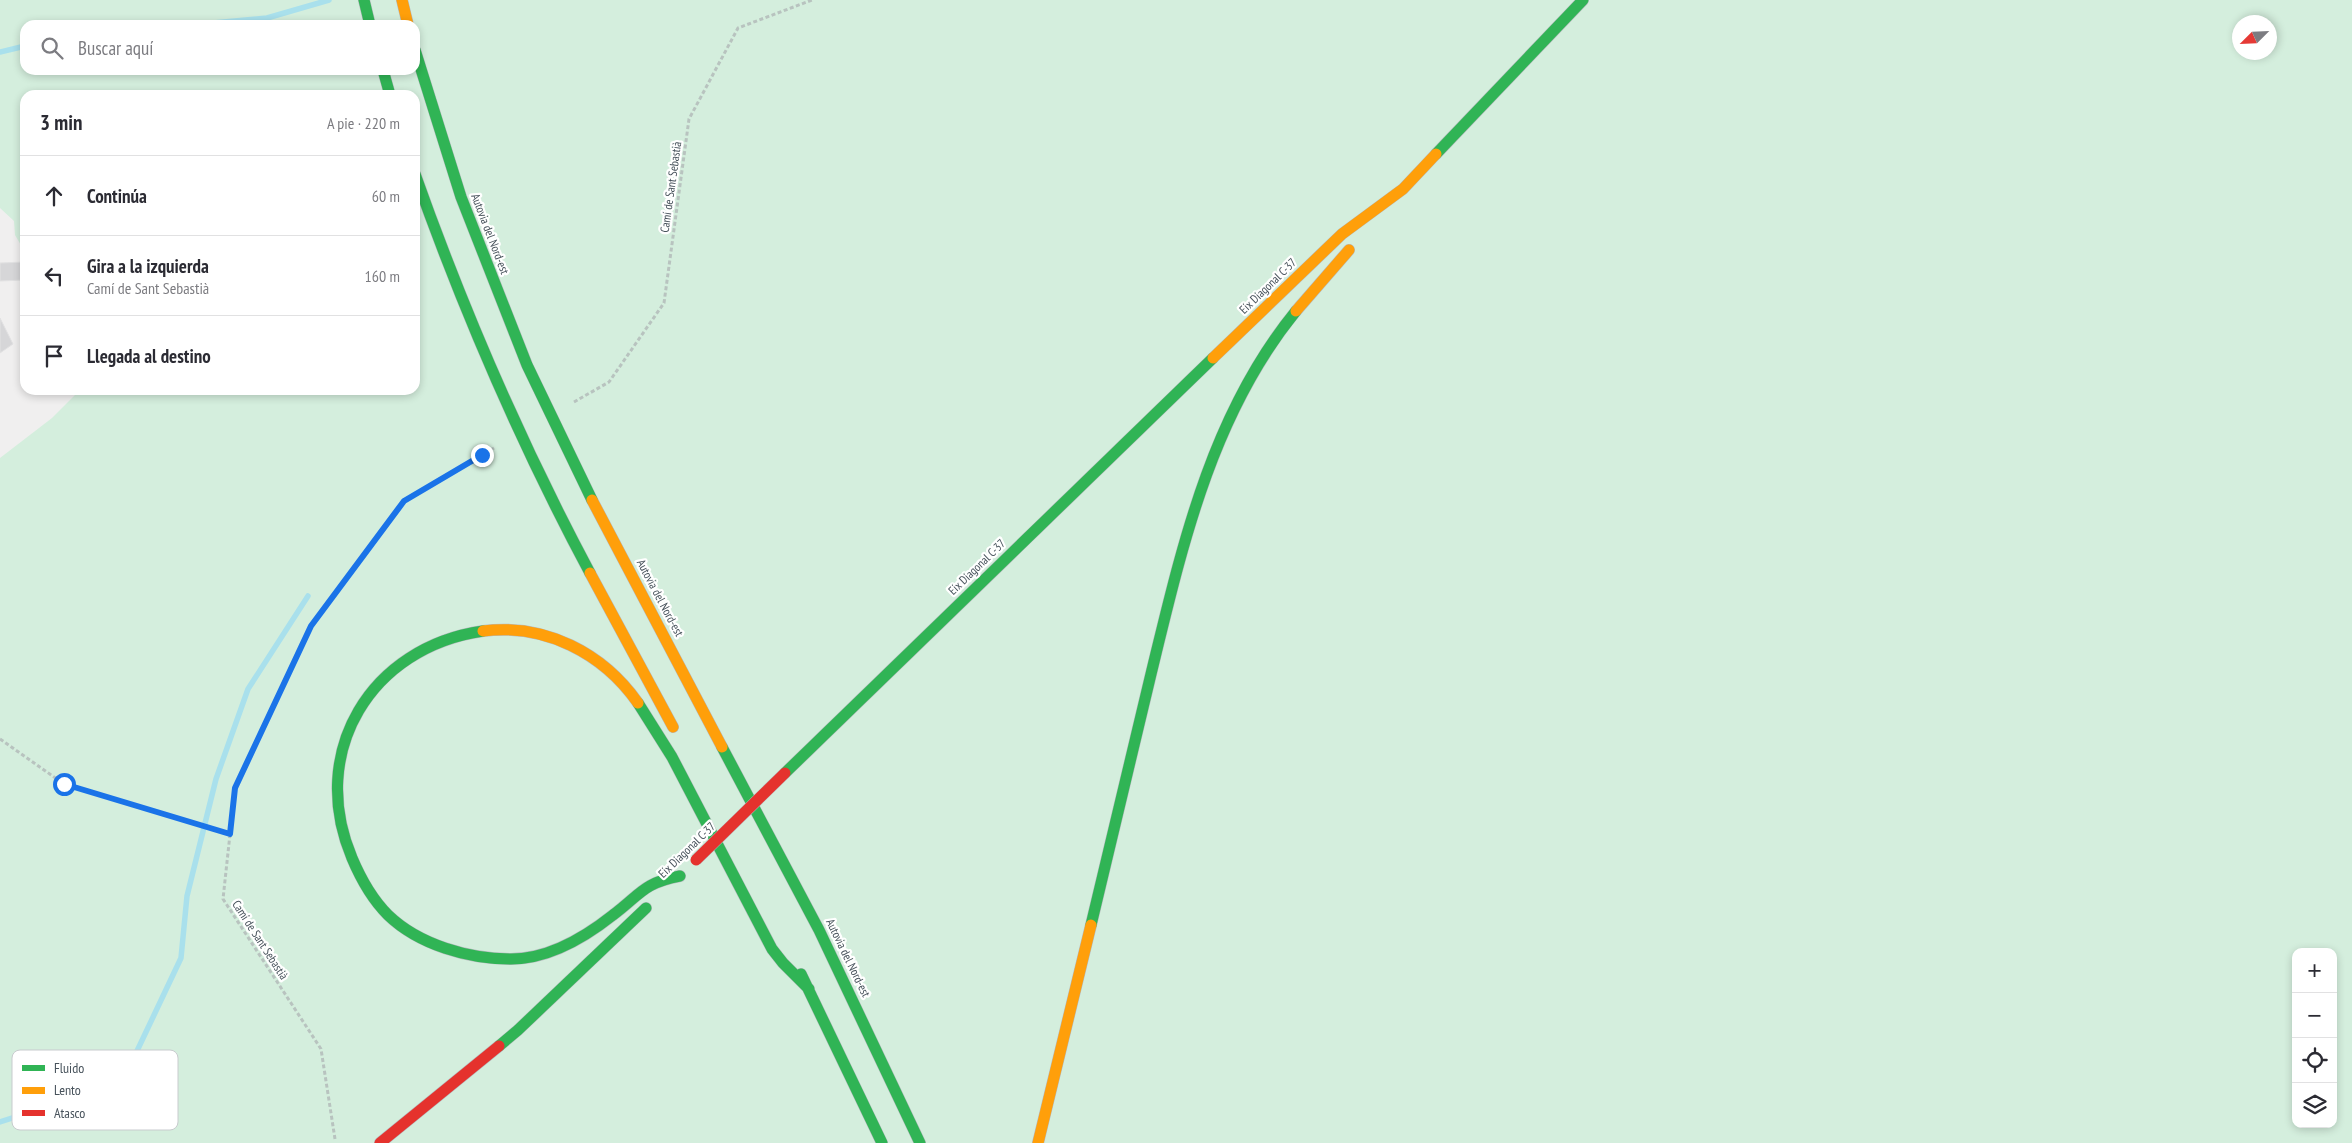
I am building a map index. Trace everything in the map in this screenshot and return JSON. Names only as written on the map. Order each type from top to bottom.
[{"type":"highway","points":[[364,0],[369,20]]},
{"type":"highway","points":[[402,0],[407,20]]},
{"type":"highway","name":"Eix Diagonal C-37","points":[[380,1143],[518,1030],[655,900],[1336,240],[1403,189],[1583,0]]},
{"type":"highway","name":"Autovia del Nord-est","points":[[420,66],[461,197],[527,365],[589,494],[819,930],[920,1143]]},
{"type":"highway","points":[[384,75],[389,90]]},
{"type":"highway","points":[[420,189],[439,244],[500,392],[592,577],[677,734]]},
{"type":"highway","points":[[1038,1143],[1177,566],[1217,443],[1260,359],[1297,309],[1403,189]]},
{"type":"highway","points":[[680,876],[653,882],[619,910],[585,934],[533,956],[500,958],[472,956],[441,947],[410,930],[387,914],[362,879],[348,853],[339,818],[338,785],[341,757],[351,725],[367,696],[389,674],[413,655],[440,642],[471,632],[504,629],[534,632],[565,642],[586,652],[609,671],[636,700],[664,742],[776,954],[809,989]]},
{"type":"highway","points":[[722,822],[731,840]]},
{"type":"highway","points":[[790,954],[809,989],[882,1143]]},
{"type":"path","name":"Camí de Sant Sebastià","points":[[574,402],[609,382],[664,303],[690,119],[738,28],[812,0]]},
{"type":"path","name":"Camí de Sant Sebastià","points":[[335,1139],[320,1049],[223,899],[235,788],[311,626],[404,501],[494,448]]},
{"type":"path","points":[[0,739],[64,784],[230,834]]},
{"type":"green space","points":[[0,0],[2352,0],[2352,1143],[0,1143],[0,458],[52,418],[75,395],[420,395],[420,90],[20,90],[20,244],[15,235],[14,221],[0,208]]},
{"type":"building","points":[[20,262],[20,280],[0,281],[0,263]]},
{"type":"building","points":[[0,318],[13,344],[0,353]]},
{"type":"waterway","points":[[245,20],[267,18],[329,0]]},
{"type":"waterway","points":[[0,52],[20,47]]},
{"type":"waterway","points":[[137,1050],[181,958],[187,896],[216,779],[248,689],[308,596]]},
{"type":"waterway","points":[[0,1122],[12,1118]]},
{"type":"traffic: fast","points":[[364,0],[369,20]]},
{"type":"traffic: fast","points":[[1436,154],[1583,0]]},
{"type":"traffic: fast","points":[[420,66],[461,197],[527,365],[592,500]]},
{"type":"traffic: fast","points":[[384,75],[389,90]]},
{"type":"traffic: fast","points":[[420,187],[453,276],[495,377],[540,476],[590,573]]},
{"type":"traffic: fast","points":[[1091,925],[1175,578],[1203,484],[1221,438],[1242,394],[1267,351],[1296,311]]},
{"type":"traffic: fast","points":[[785,773],[1213,358]]},
{"type":"traffic: fast","points":[[483,631],[443,641],[409,658],[380,682],[359,711],[344,744],[338,780],[340,818],[352,858],[377,902],[400,926],[429,942],[462,953],[478,956],[511,959],[525,958],[565,946],[590,932],[643,890],[658,882],[680,876]]},
{"type":"traffic: fast","points":[[638,703],[672,757],[772,949],[809,989]]},
{"type":"traffic: fast","points":[[722,747],[819,930],[920,1143]]},
{"type":"traffic: fast","points":[[499,1046],[646,908]]},
{"type":"traffic: fast","points":[[801,974],[882,1143]]},
{"type":"traffic: slow","points":[[402,0],[407,20]]},
{"type":"traffic: slow","points":[[1213,358],[1342,234],[1403,189],[1436,154]]},
{"type":"traffic: slow","points":[[1296,311],[1349,250]]},
{"type":"traffic: slow","points":[[592,500],[722,747]]},
{"type":"traffic: slow","points":[[590,573],[673,727]]},
{"type":"traffic: slow","points":[[483,631],[506,630],[528,632],[550,637],[571,645],[590,656],[608,670],[624,685],[638,703]]},
{"type":"traffic: slow","points":[[1038,1143],[1091,925]]},
{"type":"traffic: jam","points":[[696,860],[785,773]]},
{"type":"traffic: jam","points":[[380,1143],[499,1046]]},
{"type":"route","points":[[64,784],[230,834],[235,788],[311,626],[404,501],[482,455]]}]
